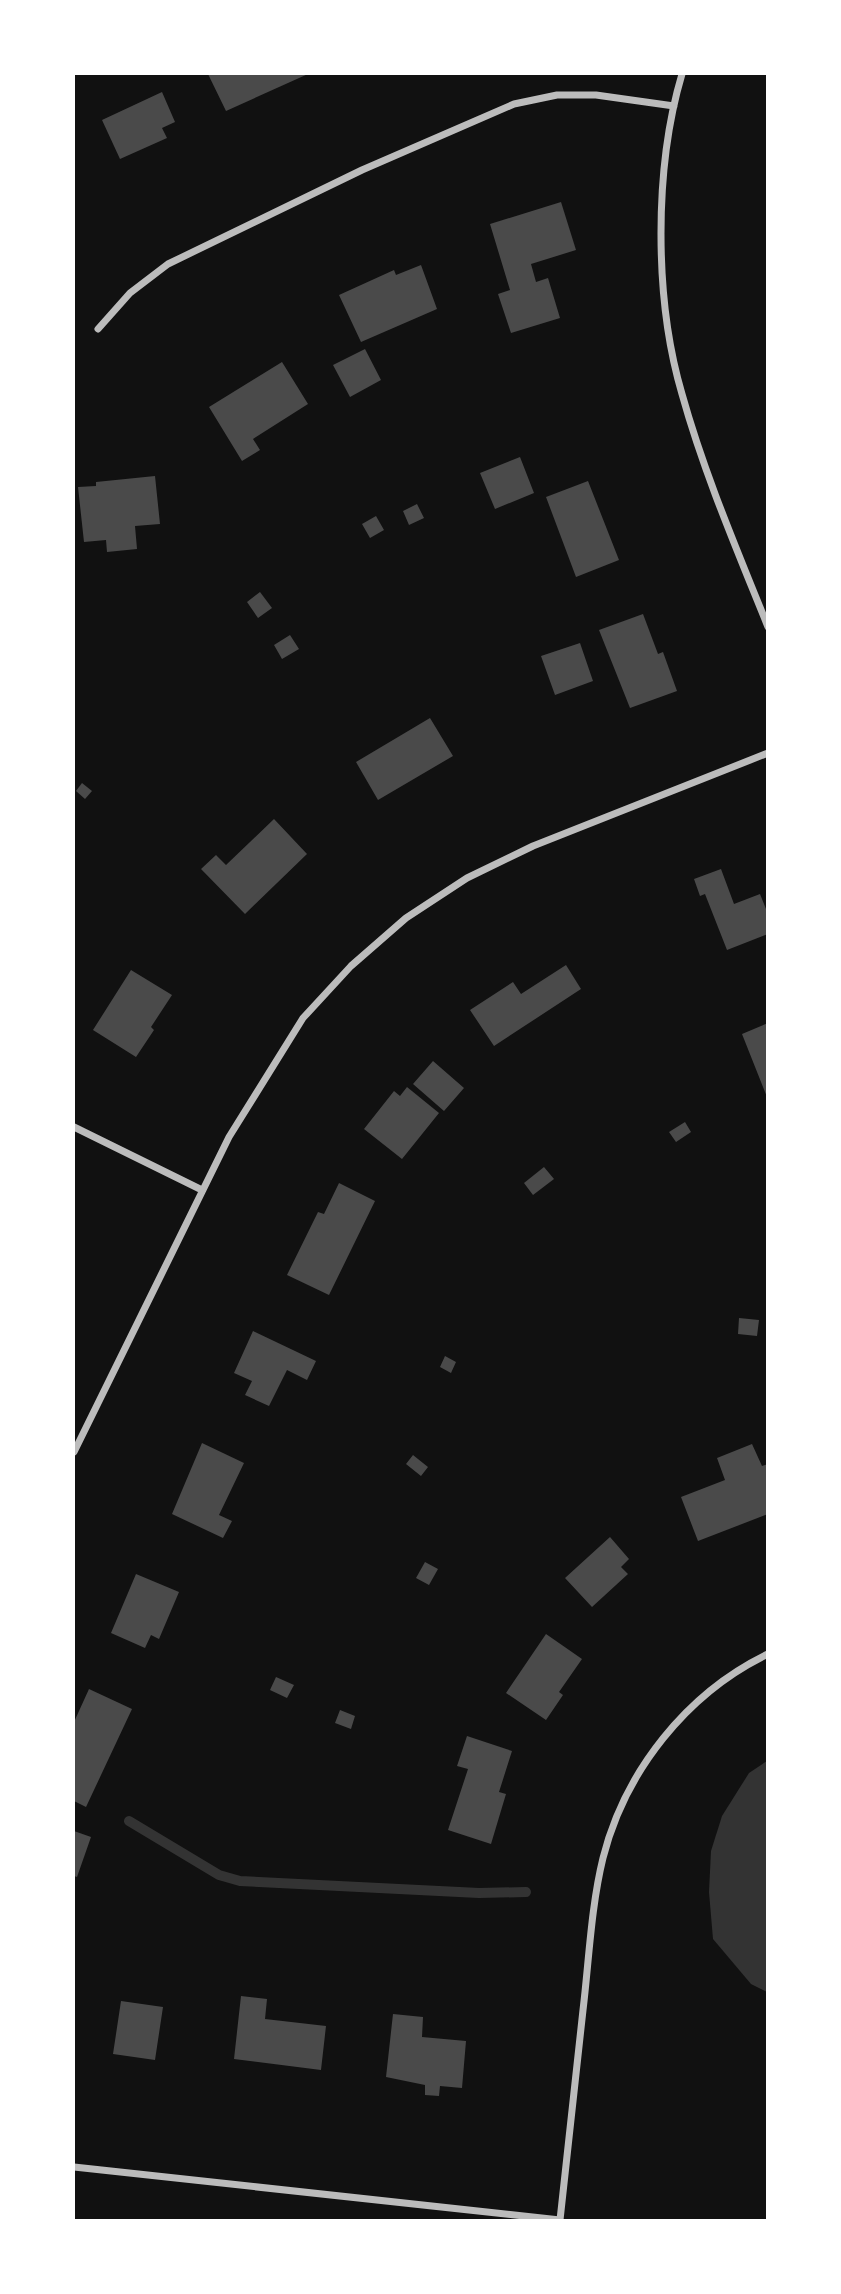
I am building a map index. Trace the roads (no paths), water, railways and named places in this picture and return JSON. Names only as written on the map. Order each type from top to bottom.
[{"type":"street","points":[[682,74],[665,165],[661,242],[667,320],[681,393],[712,486],[768,627]]},
{"type":"street","points":[[98,329],[130,293],[168,264],[362,170],[514,104],[557,95],[596,95],[674,106]]},
{"type":"street","points":[[74,1452],[229,1137],[303,1018],[351,966],[406,918],[467,878],[533,846],[768,753]]},
{"type":"street","points":[[74,1127],[202,1190]]},
{"type":"street","points":[[74,2166],[560,2220],[596,1892],[611,1832],[633,1782],[683,1716],[703,1696],[749,1663],[768,1654]]},
{"type":"waterway","points":[[129,1821],[219,1875],[240,1881],[479,1893],[526,1892]]}]
